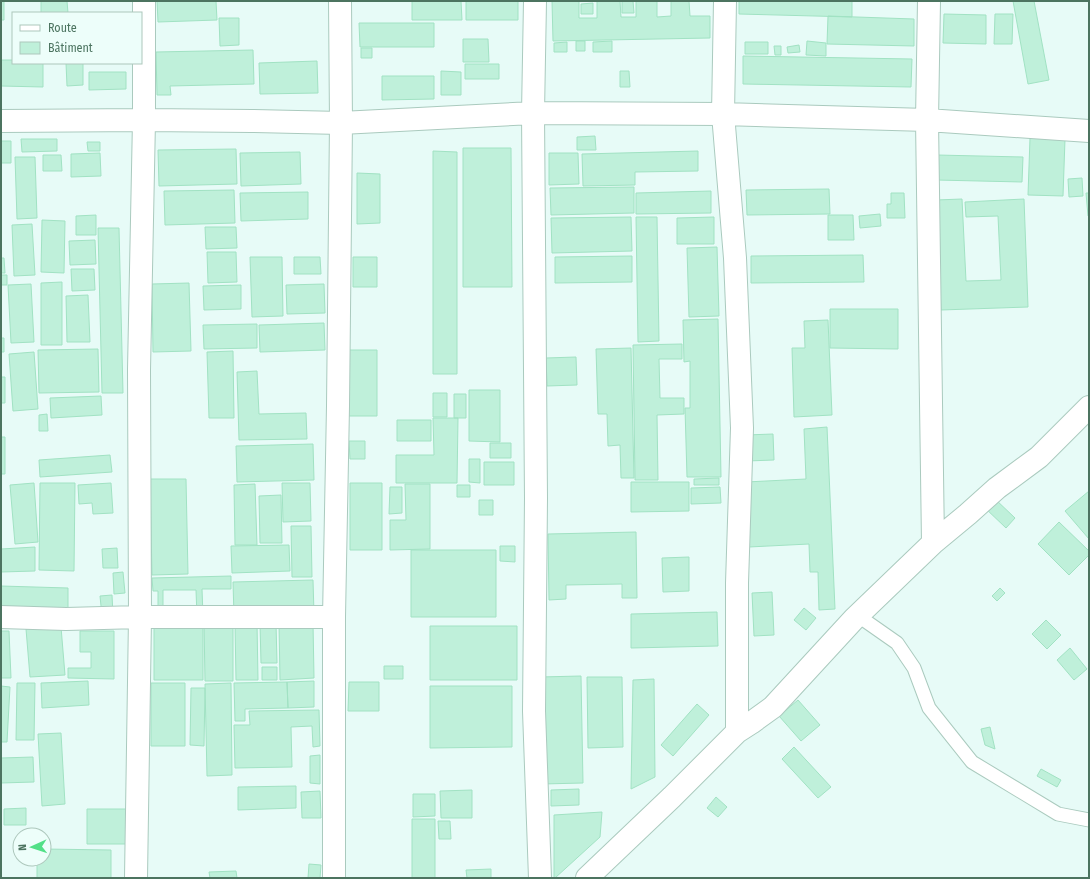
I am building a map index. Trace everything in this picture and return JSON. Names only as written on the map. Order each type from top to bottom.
[{"type":"street","points":[[136,878],[140,617],[138,370],[144,120],[144,1]]},
{"type":"street","points":[[334,878],[334,617],[341,122],[340,1]]},
{"type":"street","points":[[535,1],[533,113],[536,498],[534,711],[540,878]]},
{"type":"street","points":[[726,1],[723,114],[735,258],[742,428],[737,583],[737,732]]},
{"type":"street","points":[[929,1],[927,120],[933,543]]},
{"type":"street","points":[[1,121],[245,120],[341,122],[533,113],[723,114],[927,120],[1089,131]]},
{"type":"street","points":[[587,878],[672,797],[737,732],[774,707],[858,615],[933,543],[997,488],[1039,457],[1089,407]]},
{"type":"street","points":[[1,617],[66,619],[140,617],[334,617]]},
{"type":"lane","points":[[858,615],[897,643],[914,668],[929,708],[972,762],[1058,814],[1089,820]]},
{"type":"building","points":[[1,1],[4,1],[4,20],[1,20]]},
{"type":"building","points":[[41,1],[67,1],[68,12],[41,12]]},
{"type":"building","points":[[157,1],[216,1],[217,20],[158,22]]},
{"type":"building","points":[[412,1],[461,1],[462,20],[412,20]]},
{"type":"building","points":[[466,1],[518,1],[518,20],[466,20]]},
{"type":"building","points":[[552,1],[579,1],[579,18],[597,18],[597,1],[620,1],[621,17],[636,17],[636,1],[657,1],[657,17],[671,16],[671,1],[689,1],[690,16],[710,16],[710,38],[553,41]]},
{"type":"building","points":[[622,1],[633,1],[634,13],[622,13]]},
{"type":"building","points":[[739,1],[852,1],[852,17],[739,14]]},
{"type":"building","points":[[1013,1],[1034,1],[1049,80],[1028,84]]},
{"type":"building","points":[[593,3],[593,14],[581,14],[581,4]]},
{"type":"building","points":[[944,14],[986,15],[986,44],[943,43]]},
{"type":"building","points":[[995,14],[1013,14],[1012,44],[994,44]]},
{"type":"building","points":[[828,16],[914,19],[914,46],[827,44]]},
{"type":"building","points":[[219,18],[239,18],[239,45],[220,46]]},
{"type":"building","points":[[359,23],[434,23],[434,47],[360,47]]},
{"type":"building","points":[[463,39],[488,39],[489,62],[463,62]]},
{"type":"building","points":[[576,41],[585,41],[585,51],[576,51]]},
{"type":"building","points":[[612,41],[612,52],[593,52],[593,42]]},
{"type":"building","points":[[807,41],[826,43],[826,56],[806,55]]},
{"type":"building","points":[[567,42],[567,52],[554,52],[554,43]]},
{"type":"building","points":[[745,42],[768,42],[768,54],[745,54]]},
{"type":"building","points":[[799,45],[800,52],[788,53],[787,47]]},
{"type":"building","points":[[774,46],[781,46],[781,55],[775,55]]},
{"type":"building","points":[[361,48],[372,48],[372,58],[361,58]]},
{"type":"building","points":[[253,50],[254,84],[170,86],[171,95],[157,95],[156,52]]},
{"type":"building","points":[[743,56],[912,59],[911,87],[743,84]]},
{"type":"building","points":[[1,60],[12,60],[12,64],[43,64],[43,87],[1,86]]},
{"type":"building","points":[[317,61],[318,93],[260,94],[259,63]]},
{"type":"building","points":[[66,64],[83,64],[83,85],[67,86]]},
{"type":"building","points":[[465,64],[499,64],[499,79],[465,79]]},
{"type":"building","points":[[441,71],[461,72],[461,95],[441,95]]},
{"type":"building","points":[[620,71],[629,71],[630,87],[620,87]]},
{"type":"building","points":[[89,72],[126,72],[126,89],[89,90]]},
{"type":"building","points":[[382,76],[434,76],[434,99],[382,100]]},
{"type":"building","points":[[595,136],[596,150],[577,150],[577,137]]},
{"type":"building","points":[[1030,138],[1065,139],[1063,196],[1028,195]]},
{"type":"building","points":[[21,139],[57,139],[57,151],[22,152]]},
{"type":"building","points":[[1,141],[11,141],[11,163],[1,163]]},
{"type":"building","points":[[87,142],[100,142],[100,151],[88,151]]},
{"type":"building","points":[[463,148],[511,148],[512,287],[463,287]]},
{"type":"building","points":[[236,149],[237,184],[159,186],[158,150]]},
{"type":"building","points":[[433,151],[457,152],[457,374],[433,374]]},
{"type":"building","points":[[698,151],[698,171],[635,172],[635,185],[583,186],[582,154]]},
{"type":"building","points":[[300,152],[301,184],[241,186],[240,153]]},
{"type":"building","points":[[100,153],[101,176],[71,177],[71,154]]},
{"type":"building","points":[[549,153],[578,153],[579,184],[549,185]]},
{"type":"building","points":[[43,155],[61,155],[62,171],[43,171]]},
{"type":"building","points":[[937,155],[1023,157],[1022,182],[936,180]]},
{"type":"building","points":[[15,157],[35,157],[37,218],[17,219]]},
{"type":"building","points":[[357,173],[380,174],[380,223],[357,224]]},
{"type":"building","points":[[1082,178],[1083,196],[1069,197],[1068,179]]},
{"type":"building","points":[[634,187],[634,213],[551,215],[550,188]]},
{"type":"building","points":[[829,189],[830,214],[747,215],[746,190]]},
{"type":"building","points":[[234,190],[235,223],[165,225],[164,191]]},
{"type":"building","points":[[711,191],[711,213],[636,214],[636,193]]},
{"type":"building","points":[[308,192],[308,219],[241,221],[240,193]]},
{"type":"building","points":[[891,193],[904,193],[905,218],[887,218],[887,204],[891,204]]},
{"type":"building","points":[[1086,193],[1089,193],[1089,216],[1088,216]]},
{"type":"building","points":[[962,199],[966,281],[1001,280],[998,216],[966,217],[965,202],[1024,199],[1028,307],[941,310],[936,200]]},
{"type":"building","points":[[880,214],[881,226],[860,228],[859,216]]},
{"type":"building","points":[[96,215],[96,235],[76,235],[76,216]]},
{"type":"building","points":[[828,215],[853,215],[854,240],[828,240]]},
{"type":"building","points":[[631,217],[632,251],[552,253],[551,218]]},
{"type":"building","points":[[636,217],[657,217],[659,341],[638,342]]},
{"type":"building","points":[[714,217],[714,244],[677,244],[677,218]]},
{"type":"building","points":[[42,220],[65,221],[64,273],[41,272]]},
{"type":"building","points":[[32,224],[35,275],[14,276],[12,225]]},
{"type":"building","points":[[205,227],[236,227],[237,248],[206,249]]},
{"type":"building","points":[[98,228],[119,228],[123,393],[102,393]]},
{"type":"building","points":[[95,240],[96,264],[70,265],[69,241]]},
{"type":"building","points":[[717,247],[719,316],[689,317],[687,248]]},
{"type":"building","points":[[207,252],[236,252],[237,282],[208,283]]},
{"type":"building","points":[[863,255],[864,282],[751,283],[751,256]]},
{"type":"building","points":[[632,256],[632,282],[555,283],[555,257]]},
{"type":"building","points":[[250,257],[282,257],[283,316],[252,317]]},
{"type":"building","points":[[294,257],[320,257],[321,274],[294,274]]},
{"type":"building","points":[[353,257],[377,257],[377,287],[353,287]]},
{"type":"building","points":[[1,258],[4,258],[5,273],[1,273]]},
{"type":"building","points":[[71,269],[94,269],[95,290],[72,291]]},
{"type":"building","points":[[1,275],[7,275],[7,285],[1,285]]},
{"type":"building","points":[[62,282],[62,345],[41,345],[41,283]]},
{"type":"building","points":[[189,283],[191,351],[153,352],[152,284]]},
{"type":"building","points":[[31,284],[34,342],[11,343],[8,285]]},
{"type":"building","points":[[324,284],[325,313],[287,314],[286,285]]},
{"type":"building","points":[[241,285],[241,309],[204,310],[203,286]]},
{"type":"building","points":[[88,295],[90,342],[67,342],[66,296]]},
{"type":"building","points":[[830,309],[898,309],[898,349],[830,348]]},
{"type":"building","points":[[718,319],[721,477],[687,477],[685,408],[690,408],[690,361],[684,362],[683,320]]},
{"type":"building","points":[[828,320],[832,415],[794,417],[792,348],[805,348],[804,321]]},
{"type":"building","points":[[324,323],[325,350],[260,352],[259,325]]},
{"type":"building","points":[[257,324],[257,348],[204,349],[203,325]]},
{"type":"building","points":[[1,338],[4,338],[4,352],[1,352]]},
{"type":"building","points":[[682,344],[682,359],[659,359],[660,398],[684,398],[684,414],[657,415],[658,480],[635,480],[633,345]]},
{"type":"building","points":[[631,348],[634,478],[621,478],[620,445],[608,446],[607,414],[598,414],[596,349]]},
{"type":"building","points":[[98,349],[99,392],[39,393],[38,350]]},
{"type":"building","points":[[348,350],[377,350],[377,416],[348,416]]},
{"type":"building","points":[[233,351],[234,418],[209,418],[207,352]]},
{"type":"building","points":[[34,352],[38,409],[13,411],[9,354]]},
{"type":"building","points":[[576,357],[577,385],[547,386],[546,358]]},
{"type":"building","points":[[257,371],[259,414],[306,413],[307,439],[239,440],[237,372]]},
{"type":"building","points":[[1,377],[5,377],[5,403],[1,403]]},
{"type":"building","points":[[469,390],[500,390],[500,442],[469,441]]},
{"type":"building","points":[[433,393],[447,393],[447,417],[433,417]]},
{"type":"building","points":[[454,394],[466,394],[466,418],[454,418]]},
{"type":"building","points":[[101,396],[102,415],[51,418],[50,398]]},
{"type":"building","points":[[47,414],[48,431],[39,431],[39,415]]},
{"type":"building","points":[[433,418],[458,418],[457,483],[396,483],[396,455],[434,455]]},
{"type":"building","points":[[397,420],[431,420],[431,441],[397,441]]},
{"type":"building","points":[[827,427],[835,609],[819,610],[818,572],[810,572],[809,544],[749,547],[746,482],[806,479],[804,429]]},
{"type":"building","points":[[773,434],[774,460],[747,461],[746,435]]},
{"type":"building","points":[[1,437],[5,437],[5,474],[1,474]]},
{"type":"building","points":[[349,441],[365,441],[365,459],[350,459]]},
{"type":"building","points":[[490,443],[511,443],[511,458],[490,458]]},
{"type":"building","points":[[313,444],[314,480],[237,482],[236,446]]},
{"type":"building","points":[[110,455],[112,472],[40,477],[39,460]]},
{"type":"building","points":[[469,459],[480,459],[480,483],[469,482]]},
{"type":"building","points":[[484,462],[514,462],[514,485],[484,485]]},
{"type":"building","points":[[719,478],[719,485],[694,485],[694,479]]},
{"type":"building","points":[[150,479],[186,479],[188,574],[152,575]]},
{"type":"building","points":[[631,482],[689,482],[689,511],[631,512]]},
{"type":"building","points":[[34,483],[38,542],[15,544],[10,485]]},
{"type":"building","points":[[40,483],[75,483],[74,571],[39,570]]},
{"type":"building","points":[[111,483],[113,513],[93,514],[92,503],[79,504],[78,485]]},
{"type":"building","points":[[282,483],[310,483],[311,521],[283,522]]},
{"type":"building","points":[[350,483],[382,483],[382,550],[350,550]]},
{"type":"building","points":[[255,484],[257,545],[235,545],[234,485]]},
{"type":"building","points":[[405,484],[430,484],[430,549],[390,550],[390,520],[406,520]]},
{"type":"building","points":[[457,485],[470,485],[470,497],[457,497]]},
{"type":"building","points":[[390,487],[402,487],[402,513],[389,514]]},
{"type":"building","points":[[720,487],[721,503],[691,504],[691,488]]},
{"type":"building","points":[[1089,491],[1089,539],[1065,511]]},
{"type":"building","points":[[281,495],[282,543],[260,543],[259,496]]},
{"type":"building","points":[[993,497],[1015,518],[1006,528],[984,507]]},
{"type":"building","points":[[479,500],[493,500],[493,515],[479,515]]},
{"type":"building","points":[[1059,522],[1089,551],[1089,555],[1069,575],[1038,544]]},
{"type":"building","points":[[291,526],[311,526],[312,577],[292,577]]},
{"type":"building","points":[[636,532],[637,598],[622,598],[622,584],[566,585],[566,599],[549,600],[548,534]]},
{"type":"building","points":[[289,545],[290,571],[232,573],[231,546]]},
{"type":"building","points":[[500,546],[515,546],[515,562],[500,561]]},
{"type":"building","points":[[35,547],[35,571],[1,572],[1,549]]},
{"type":"building","points":[[117,548],[118,568],[103,568],[102,549]]},
{"type":"building","points":[[411,550],[496,550],[496,617],[411,617]]},
{"type":"building","points":[[689,557],[689,591],[663,592],[662,558]]},
{"type":"building","points":[[123,572],[125,593],[114,594],[113,573]]},
{"type":"building","points":[[231,576],[231,589],[202,589],[203,616],[197,617],[196,590],[163,590],[163,615],[158,614],[158,591],[153,591],[152,578]]},
{"type":"building","points":[[313,580],[314,614],[234,616],[233,582]]},
{"type":"building","points":[[1,586],[68,588],[68,613],[1,611]]},
{"type":"building","points":[[1000,588],[1005,593],[997,601],[992,596]]},
{"type":"building","points":[[772,592],[774,635],[754,636],[752,593]]},
{"type":"building","points":[[112,595],[113,615],[102,616],[100,596]]},
{"type":"building","points":[[804,608],[816,618],[806,630],[794,620]]},
{"type":"building","points":[[717,612],[718,646],[631,648],[631,614]]},
{"type":"building","points":[[1046,620],[1061,635],[1047,649],[1032,634]]},
{"type":"building","points":[[154,622],[203,622],[203,680],[154,680]]},
{"type":"building","points":[[233,622],[233,681],[205,681],[204,623]]},
{"type":"building","points":[[257,623],[258,680],[236,680],[235,624]]},
{"type":"building","points":[[276,623],[277,663],[261,663],[260,624]]},
{"type":"building","points":[[313,623],[314,678],[280,680],[279,624]]},
{"type":"building","points":[[430,626],[517,626],[517,680],[430,680]]},
{"type":"building","points":[[61,627],[65,675],[30,677],[26,629]]},
{"type":"building","points":[[1,631],[9,631],[11,678],[1,678]]},
{"type":"building","points":[[80,631],[114,631],[114,679],[68,678],[68,668],[91,668],[91,652],[80,652]]},
{"type":"building","points":[[1070,648],[1087,669],[1074,680],[1057,660]]},
{"type":"building","points":[[384,666],[403,666],[403,679],[384,679]]},
{"type":"building","points":[[262,667],[277,667],[277,680],[262,680]]},
{"type":"building","points":[[581,676],[583,783],[542,784],[540,677]]},
{"type":"building","points":[[587,677],[622,677],[623,747],[588,748]]},
{"type":"building","points":[[654,679],[655,777],[631,789],[633,680]]},
{"type":"building","points":[[88,681],[89,705],[42,708],[41,683]]},
{"type":"building","points":[[314,681],[314,707],[288,708],[287,682]]},
{"type":"building","points":[[287,682],[288,708],[245,709],[245,721],[235,721],[234,683]]},
{"type":"building","points":[[349,682],[379,682],[379,711],[348,711]]},
{"type":"building","points":[[17,683],[35,683],[34,740],[16,740]]},
{"type":"building","points":[[151,683],[185,683],[185,746],[151,746]]},
{"type":"building","points":[[231,683],[232,775],[207,776],[205,684]]},
{"type":"building","points":[[1,686],[10,687],[7,742],[1,742]]},
{"type":"building","points":[[430,686],[512,686],[512,747],[430,748]]},
{"type":"building","points":[[191,688],[205,688],[204,746],[190,745]]},
{"type":"building","points":[[798,700],[820,725],[801,741],[779,716]]},
{"type":"building","points":[[697,704],[709,715],[673,756],[661,745]]},
{"type":"building","points":[[319,710],[320,746],[313,747],[312,726],[291,727],[292,767],[235,768],[234,725],[250,725],[249,711]]},
{"type":"building","points":[[990,727],[995,749],[985,745],[981,729]]},
{"type":"building","points":[[61,733],[65,804],[42,806],[38,734]]},
{"type":"building","points":[[794,747],[831,787],[818,798],[782,759]]},
{"type":"building","points":[[320,755],[320,784],[310,783],[310,756]]},
{"type":"building","points":[[33,757],[34,782],[1,783],[1,758]]},
{"type":"building","points":[[1041,769],[1061,780],[1057,787],[1037,776]]},
{"type":"building","points":[[296,786],[296,808],[238,810],[238,787]]},
{"type":"building","points":[[579,789],[579,805],[551,806],[551,790]]},
{"type":"building","points":[[472,790],[472,818],[441,818],[440,791]]},
{"type":"building","points":[[320,791],[321,818],[302,818],[301,792]]},
{"type":"building","points":[[413,794],[435,794],[435,816],[413,817]]},
{"type":"building","points":[[716,797],[727,807],[718,817],[707,808]]},
{"type":"building","points":[[26,808],[26,825],[4,825],[4,809]]},
{"type":"building","points":[[87,809],[126,809],[126,844],[87,844]]},
{"type":"building","points":[[602,812],[600,837],[554,878],[554,815]]},
{"type":"building","points":[[412,819],[435,819],[435,878],[412,878]]},
{"type":"building","points":[[438,821],[450,821],[451,839],[439,839]]},
{"type":"building","points":[[52,849],[111,850],[111,878],[37,878],[37,867],[52,867]]},
{"type":"building","points":[[309,864],[321,865],[320,878],[308,878]]},
{"type":"building","points":[[491,869],[491,878],[467,878],[466,870]]},
{"type":"building","points":[[236,871],[237,878],[210,878],[209,872]]}]
